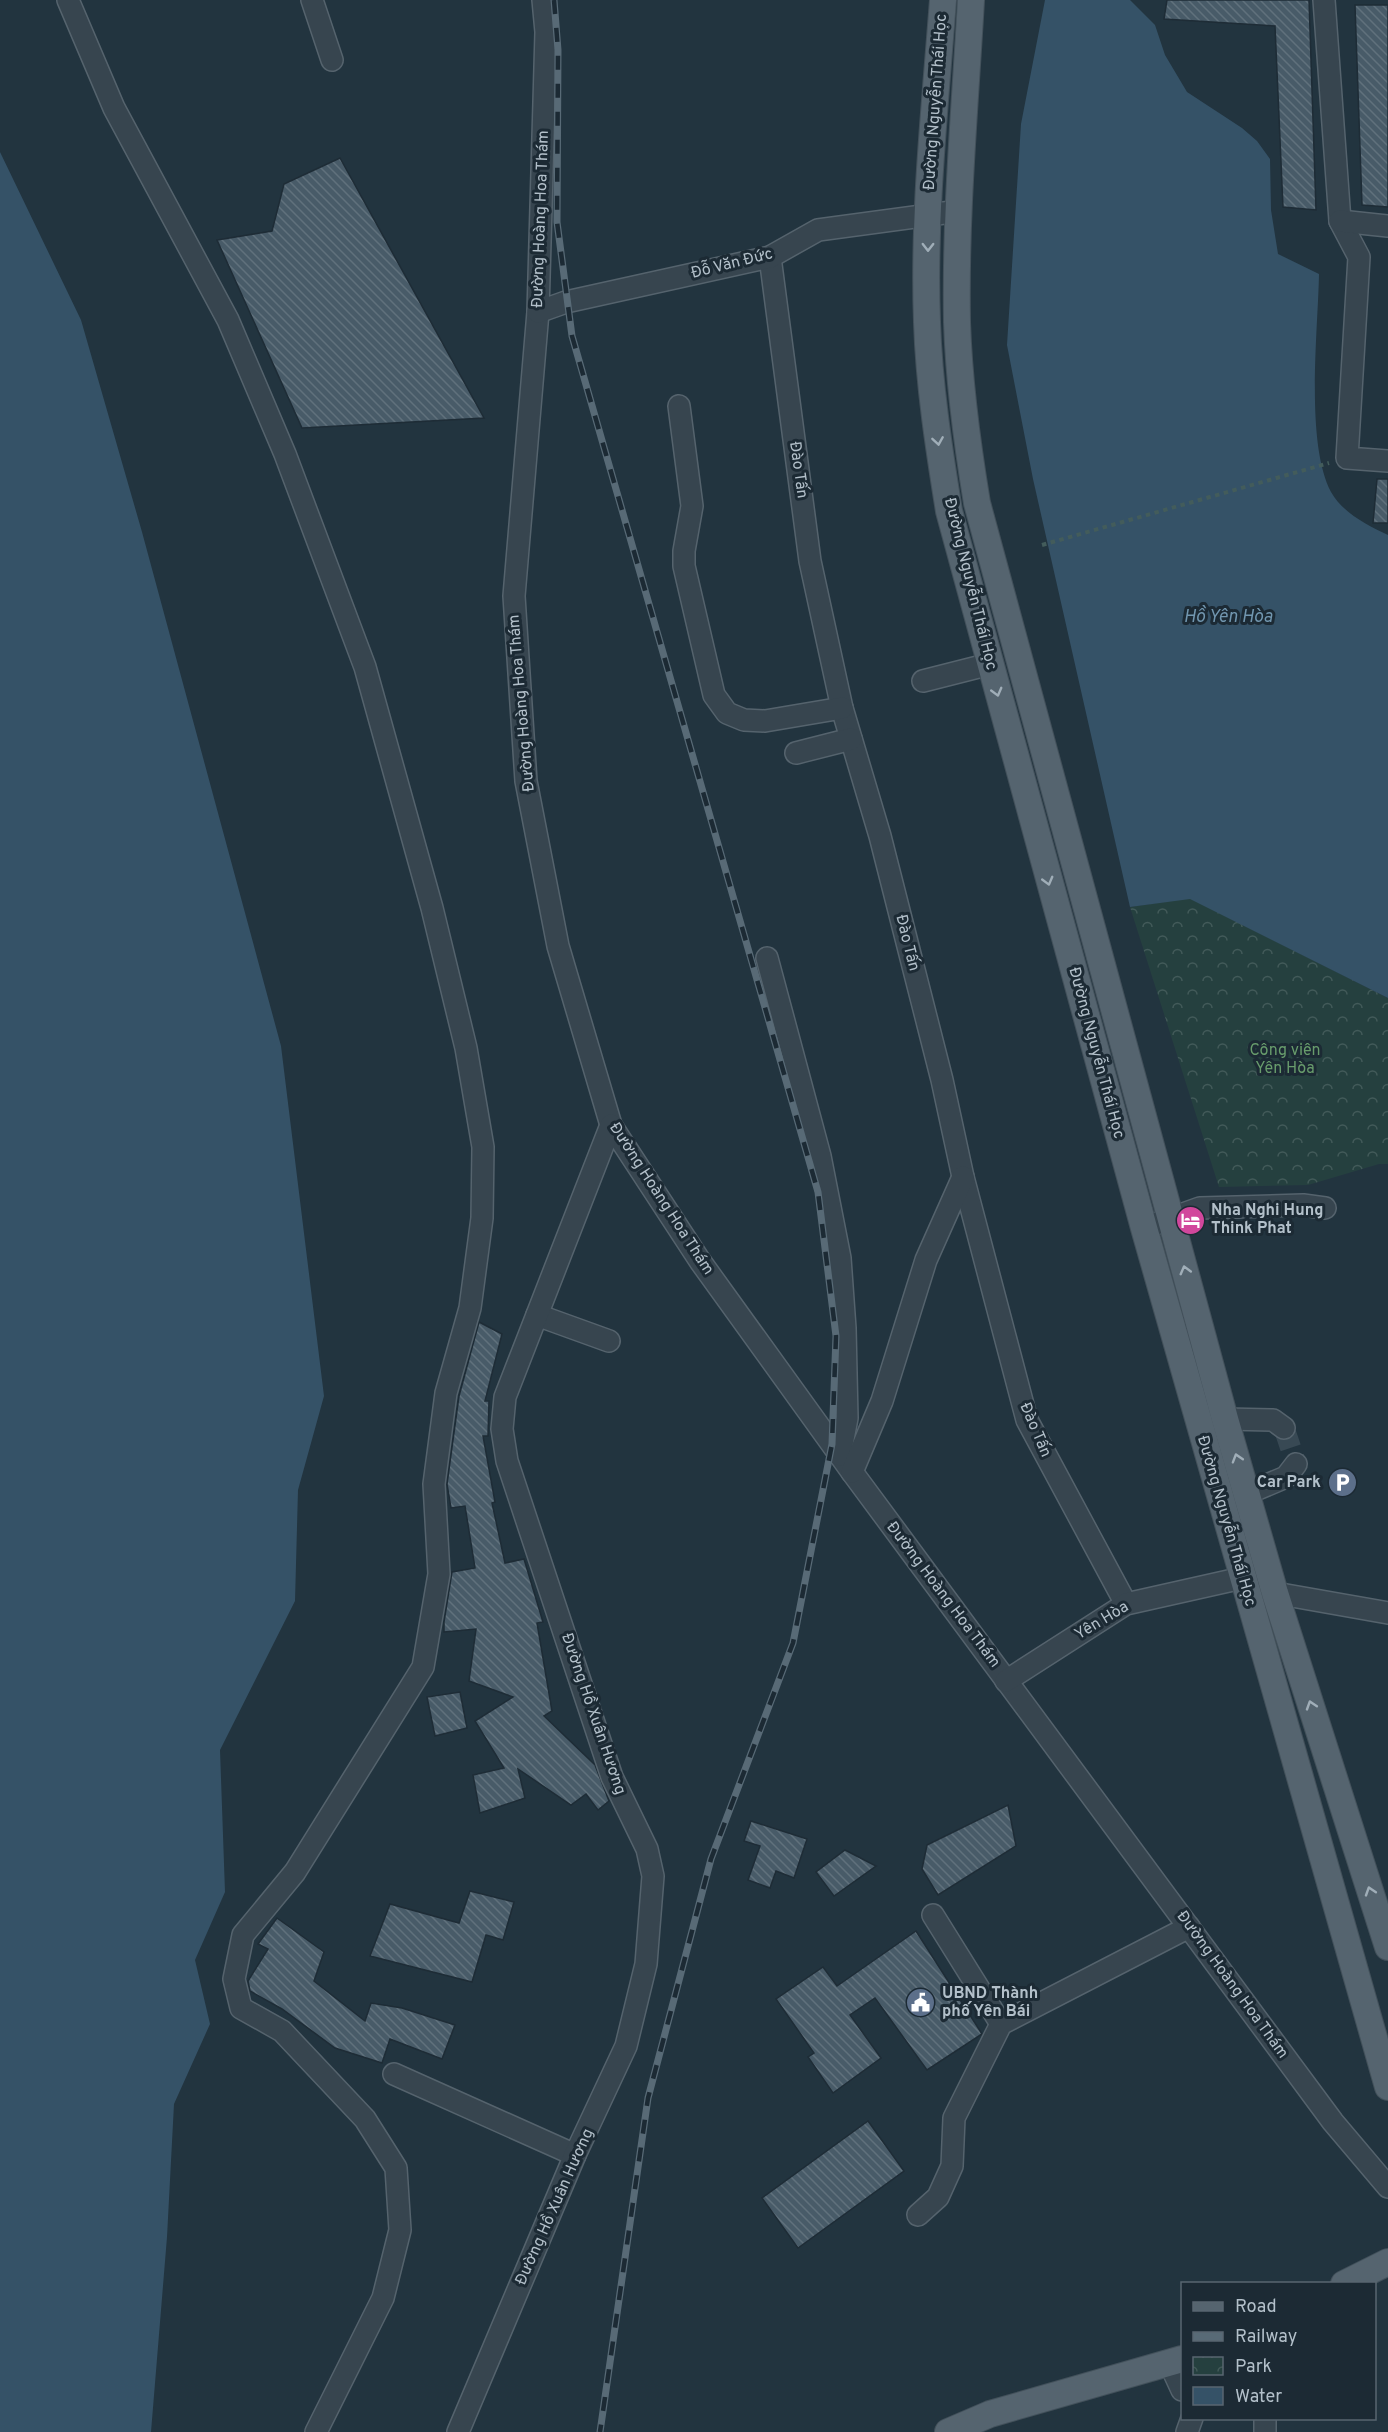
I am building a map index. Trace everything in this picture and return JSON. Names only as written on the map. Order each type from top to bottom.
[{"type":"main road","name":"Đường Nguyễn Thái Học","points":[[943,0],[928,214],[927,322],[936,430],[949,511],[1144,1228],[1388,2088]]},
{"type":"main road","name":"Đường Nguyễn Thái Học","points":[[971,0],[958,211],[957,323],[964,426],[977,503],[1225,1419],[1275,1593],[1388,1947]]},
{"type":"main road","points":[[1346,2282],[1388,2262]]},
{"type":"main road","points":[[948,2432],[990,2414],[1176,2362]]},
{"type":"street","points":[[68,0],[114,108],[228,320],[285,454],[365,667],[432,908],[466,1048],[483,1147],[482,1218],[470,1308],[446,1393],[434,1484],[439,1574],[423,1667],[295,1872],[243,1935],[234,1979],[241,2008],[282,2031],[365,2119],[396,2168],[400,2230],[383,2298],[316,2432]]},
{"type":"street","points":[[312,0],[332,60]]},
{"type":"street","name":"Đường Hoàng Hoa Thám","points":[[543,0],[546,32],[538,312],[514,596],[526,781],[558,946],[611,1125],[700,1261],[846,1464],[1333,2122],[1388,2187]]},
{"type":"street","points":[[1324,0],[1340,221],[1359,257],[1347,458],[1388,461]]},
{"type":"street","name":"Đỗ Văn Đức","points":[[538,312],[574,300],[770,257],[818,231],[958,211]]},
{"type":"street","points":[[1340,221],[1388,226]]},
{"type":"street","name":"Đào Tấn","points":[[770,257],[810,561],[842,708],[880,836],[942,1080],[963,1177],[1027,1420],[1126,1604]]},
{"type":"street","points":[[679,406],[692,506],[684,551],[684,566],[714,695],[727,713],[756,721],[842,708]]},
{"type":"street","points":[[922,681],[990,664]]},
{"type":"street","points":[[796,753],[851,739]]},
{"type":"street","points":[[767,958],[820,1156],[840,1258],[845,1328],[846,1464]]},
{"type":"street","name":"Đường Hồ Xuân Hương","points":[[458,2432],[575,2156],[611,2082],[634,2021],[646,1964],[653,1876],[647,1849],[612,1777],[503,1446],[502,1414],[506,1397],[611,1125]]},
{"type":"street","points":[[846,1464],[882,1401],[926,1260],[963,1177]]},
{"type":"street","points":[[1144,1228],[1200,1208],[1302,1205],[1324,1208]]},
{"type":"street","points":[[537,1315],[609,1341]]},
{"type":"street","points":[[1225,1419],[1273,1420],[1284,1428]]},
{"type":"street","points":[[1248,1493],[1286,1477],[1296,1464]]},
{"type":"street","name":"Yên Hòa","points":[[1006,1681],[1126,1604],[1242,1578]]},
{"type":"street","points":[[1275,1593],[1388,1612]]},
{"type":"street","points":[[933,1915],[1001,2024]]},
{"type":"street","points":[[918,2215],[938,2197],[943,2187],[952,2166],[954,2118],[1001,2024],[1189,1927]]},
{"type":"street","points":[[394,2074],[575,2156]]},
{"type":"street","points":[[1176,2362],[1181,2385]]},
{"type":"path","points":[[1042,545],[1347,458]]},
{"type":"green space","name":"Công viên Yên Hòa","points":[[1190,898],[1388,998],[1388,1164],[1379,1164],[1308,1185],[1219,1187],[1130,907]]},
{"type":"water","name":"Hồ Yên Hòa","points":[[1045,0],[1130,0],[1155,25],[1165,55],[1187,92],[1242,128],[1257,141],[1270,159],[1271,210],[1278,254],[1319,274],[1315,386],[1318,445],[1323,471],[1331,492],[1342,506],[1364,523],[1388,535],[1388,998],[1190,899],[1130,907],[1033,479],[1007,345],[1021,124]]},
{"type":"water","points":[[0,152],[81,320],[142,532],[281,1046],[324,1396],[298,1490],[295,1601],[220,1750],[225,1892],[195,1960],[210,2024],[174,2104],[167,2237],[151,2432],[0,2432]]},
{"type":"building","points":[[1167,0],[1309,0],[1316,210],[1283,207],[1275,26],[1164,19]]},
{"type":"building","points":[[1355,5],[1388,5],[1388,207],[1362,205]]},
{"type":"building","points":[[340,158],[484,418],[302,428],[217,240],[272,231],[284,184]]},
{"type":"building","points":[[1377,479],[1388,479],[1388,523],[1373,523]]},
{"type":"building","points":[[479,1322],[502,1334],[485,1401],[489,1401],[488,1436],[483,1436],[495,1502],[492,1503],[505,1563],[524,1559],[543,1622],[537,1623],[552,1711],[544,1716],[595,1765],[609,1801],[598,1810],[586,1794],[571,1805],[518,1769],[525,1798],[480,1813],[473,1775],[504,1768],[475,1721],[513,1697],[469,1681],[476,1629],[444,1632],[452,1572],[475,1568],[465,1506],[451,1508],[447,1484],[459,1396]]},
{"type":"building","points":[[460,1692],[467,1728],[435,1736],[427,1697]]},
{"type":"building","points":[[1008,1805],[1016,1846],[938,1895],[922,1869],[927,1845]]},
{"type":"building","points":[[751,1821],[807,1839],[794,1878],[776,1871],[770,1888],[748,1880],[760,1846],[744,1841]]},
{"type":"building","points":[[845,1850],[876,1866],[834,1896],[816,1872]]},
{"type":"building","points":[[470,1891],[514,1902],[503,1940],[486,1935],[472,1982],[370,1956],[390,1904],[459,1923]]},
{"type":"building","points":[[277,1918],[324,1952],[314,1981],[365,2021],[371,2003],[402,2008],[455,2025],[442,2059],[390,2039],[382,2063],[335,2048],[282,2009],[250,1991],[248,1981],[268,1949],[258,1944]]},
{"type":"building","points":[[916,1931],[982,2034],[927,2070],[875,1998],[850,2015],[881,2058],[833,2093],[808,2057],[814,2053],[776,1999],[823,1967],[837,1986]]},
{"type":"building","points":[[868,2121],[904,2171],[798,2248],[762,2198]]},
{"type":"tunnel","points":[[1284,1428],[1296,1464]]},
{"type":"railway","points":[[554,0],[558,50],[557,222],[572,336],[818,1192],[836,1336],[832,1444],[793,1643],[711,1859],[648,2098],[600,2432]]},
{"type":"place","name":"Nha Nghi Hung Think Phat","points":[[1190,1220]]},
{"type":"place","name":"Car Park","points":[[1342,1483]]},
{"type":"place","name":"UBND Thành phố Yên Bái","points":[[921,2003]]}]
